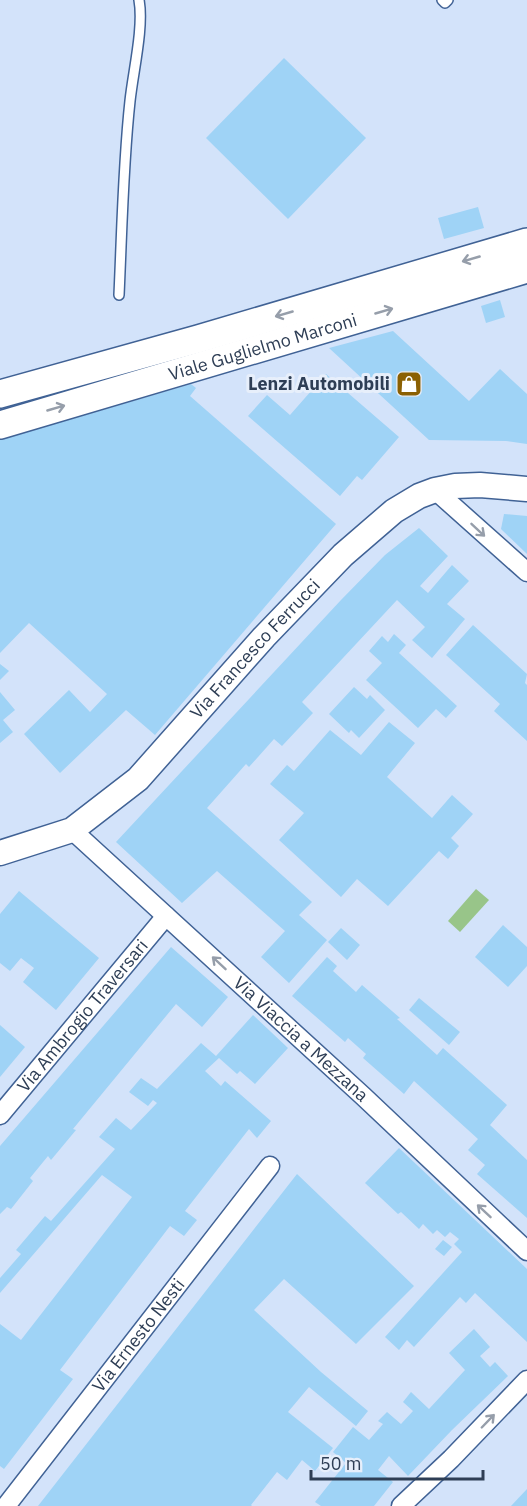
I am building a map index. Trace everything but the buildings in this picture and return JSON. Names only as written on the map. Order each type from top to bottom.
[{"type":"main road","name":"Viale Guglielmo Marconi","points":[[0,394],[198,339],[527,242]]},
{"type":"main road","name":"Viale Guglielmo Marconi","points":[[0,425],[527,269]]},
{"type":"street","name":"Via Francesco Ferrucci","points":[[0,853],[72,830],[138,779],[264,637],[343,555],[394,511],[419,496],[455,486],[480,485],[527,489]]},
{"type":"street","points":[[435,490],[527,572]]},
{"type":"street","name":"Via Viaccia a Mezzana","points":[[72,830],[354,1088],[527,1251]]},
{"type":"street","name":"Via Ambrogio Traversari","points":[[0,1115],[166,916]]},
{"type":"street","name":"Via Ernesto Nesti","points":[[6,1506],[270,1166]]},
{"type":"street","points":[[401,1506],[451,1459],[527,1380]]},
{"type":"lane","points":[[119,295],[124,179],[130,101],[140,23],[140,0]]},
{"type":"lane","points":[[442,0],[445,3],[447,0]]},
{"type":"shaded area","points":[[476,889],[489,900],[460,932],[448,921]]},
{"type":"place","name":"Lenzi Automobili","points":[[409,384]]}]
